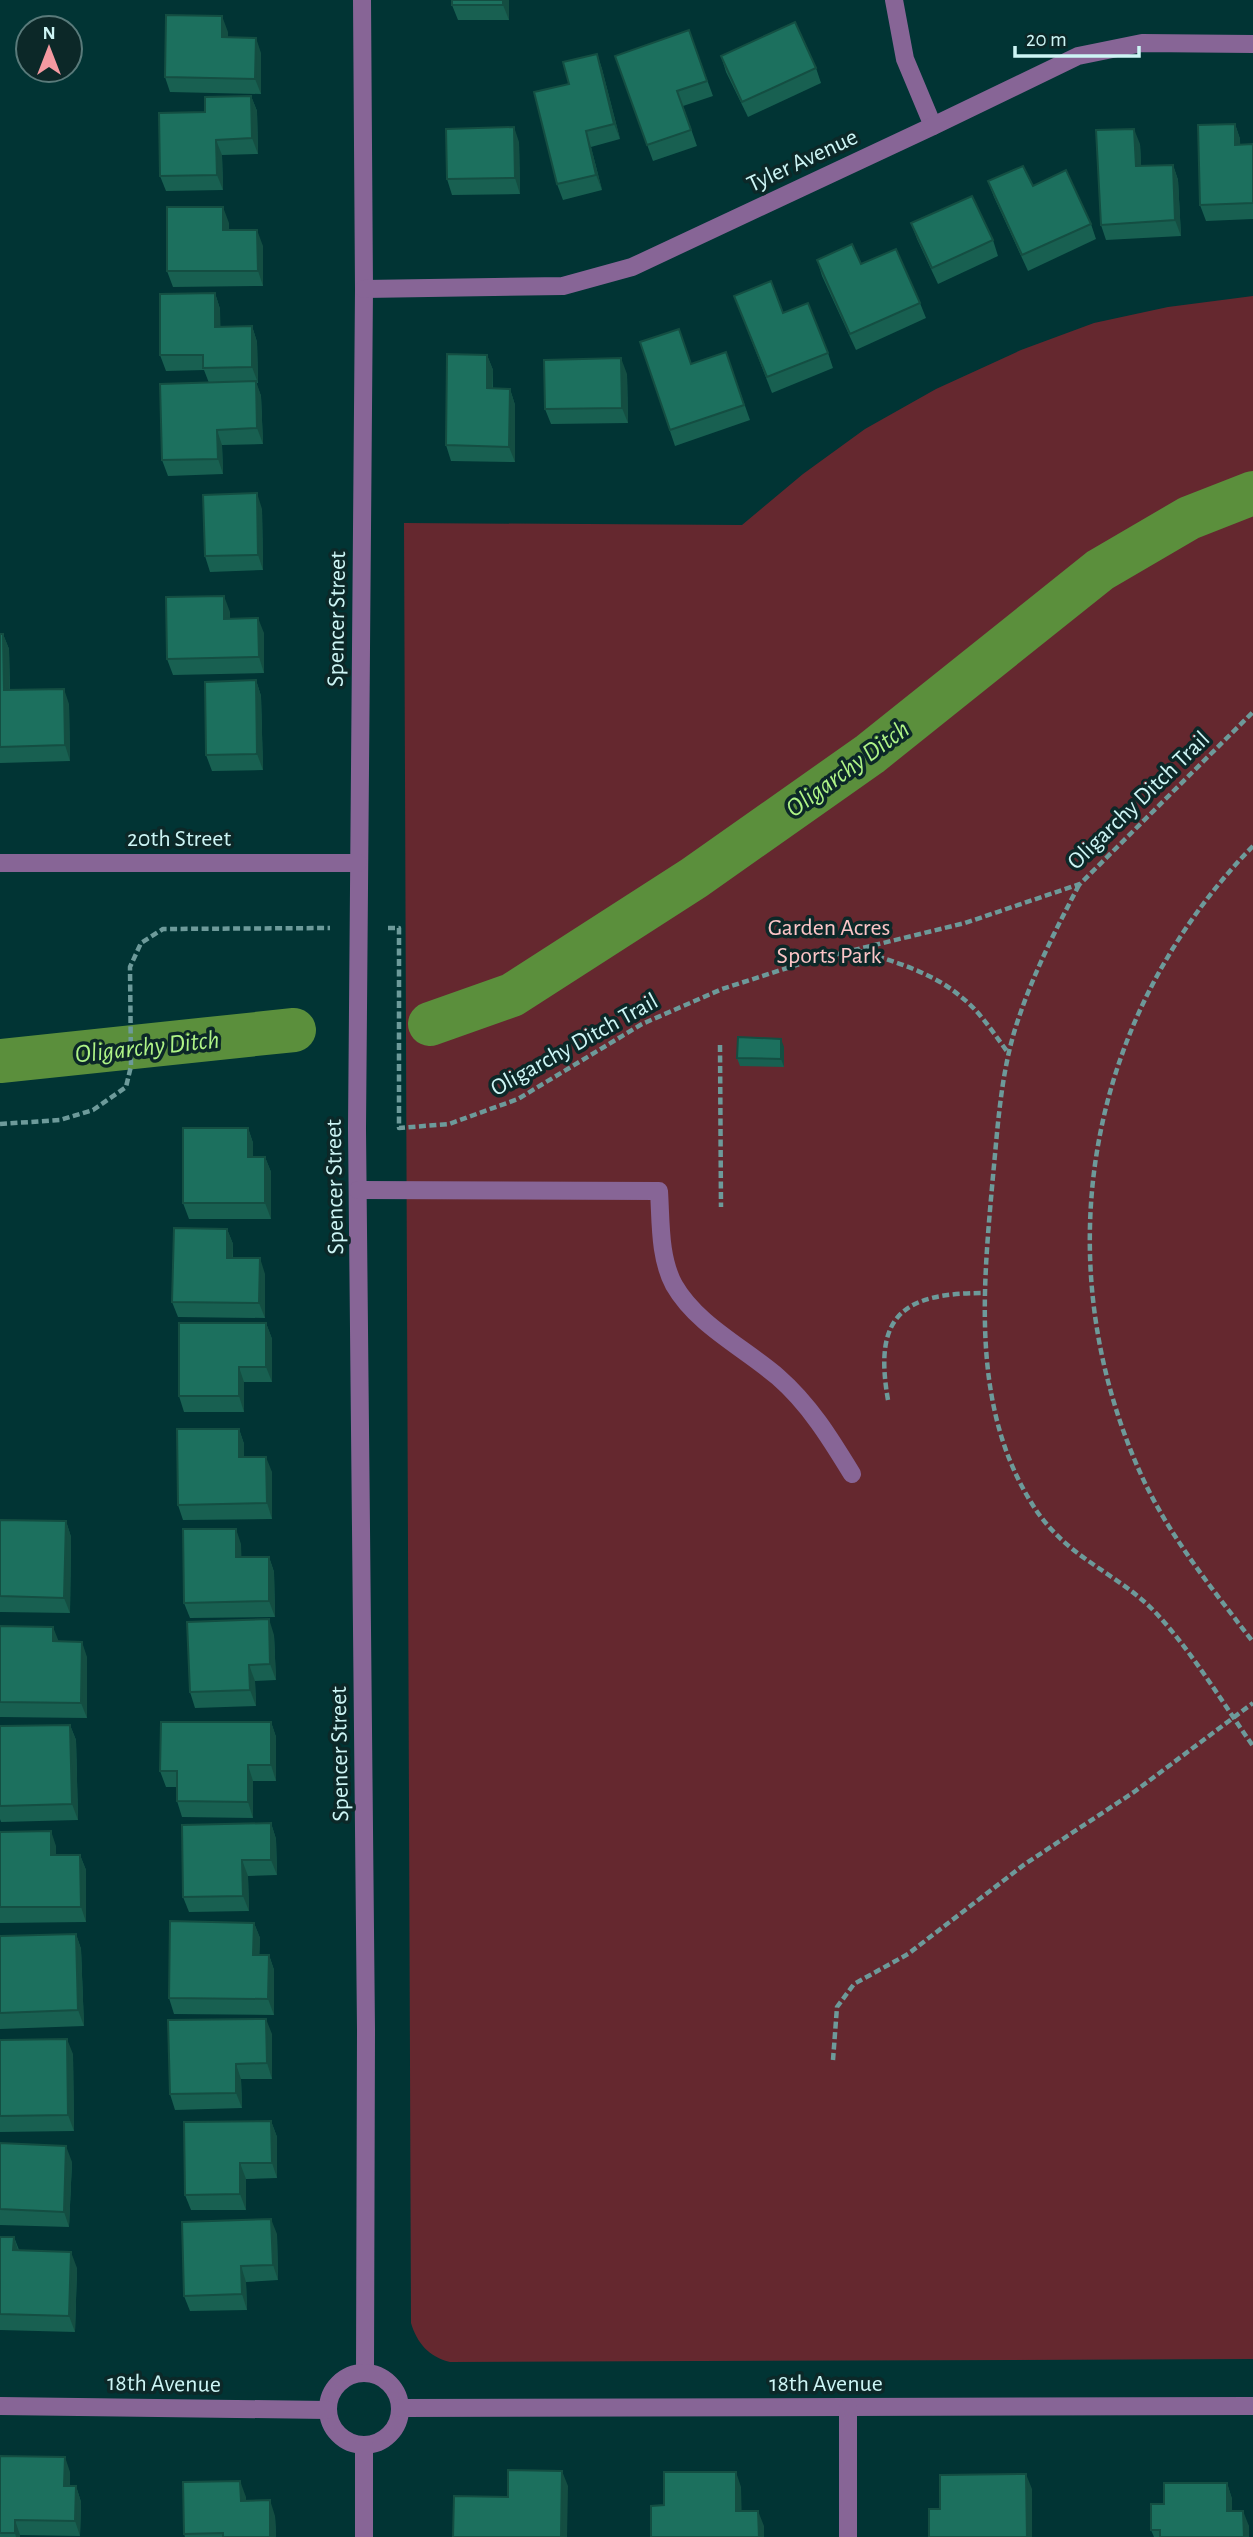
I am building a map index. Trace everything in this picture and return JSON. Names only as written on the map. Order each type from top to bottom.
[{"type":"street","name":"Spencer Street","points":[[362,0],[364,289],[358,863],[358,1190],[366,2029],[365,2373]]},
{"type":"street","points":[[894,0],[905,58],[933,126]]},
{"type":"street","name":"Tyler Avenue","points":[[364,289],[563,286],[632,267],[1078,56],[1142,43],[1253,44]]},
{"type":"street","name":"20th Street","points":[[0,863],[358,863]]},
{"type":"street","points":[[358,1190],[659,1191],[666,1262],[674,1284],[691,1307],[719,1333],[777,1376],[802,1400],[852,1474]]},
{"type":"street","points":[[365,2373],[385,2379],[398,2397],[400,2408],[399,2419],[386,2438],[364,2445],[353,2444],[334,2431],[327,2410],[328,2400],[338,2383],[355,2374],[365,2373]]},
{"type":"street","name":"18th Avenue","points":[[0,2406],[327,2410]]},
{"type":"street","name":"18th Avenue","points":[[400,2408],[1253,2406]]},
{"type":"street","points":[[848,2408],[848,2537]]},
{"type":"street","points":[[364,2445],[364,2537]]},
{"type":"path","name":"Oligarchy Ditch Trail","points":[[0,1124],[60,1120],[93,1110],[126,1087],[131,1066],[130,967],[141,943],[163,929],[399,928],[399,1128],[449,1124],[518,1100],[642,1024],[680,1006],[771,973],[965,923],[1080,884],[1253,712]]},
{"type":"path","points":[[1253,846],[1212,892],[1178,940],[1150,992],[1120,1059],[1101,1125],[1091,1185],[1088,1243],[1093,1300],[1103,1360],[1117,1413],[1139,1470],[1161,1515],[1192,1563],[1253,1642]]},
{"type":"path","points":[[1080,884],[1049,941],[1036,972],[1017,1021],[1009,1054],[996,1146],[984,1293],[984,1328],[994,1411],[1005,1451],[1016,1477],[1037,1511],[1060,1540],[1155,1613],[1253,1746]]},
{"type":"path","points":[[856,950],[942,983],[961,996],[1009,1054]]},
{"type":"path","points":[[720,1045],[721,1207]]},
{"type":"path","points":[[888,1400],[882,1369],[883,1348],[890,1327],[903,1311],[937,1295],[984,1293]]},
{"type":"path","points":[[834,2060],[837,2007],[854,1984],[908,1954],[1025,1864],[1133,1792],[1253,1703]]},
{"type":"green space","name":"Garden Acres Sports Park","points":[[1253,296],[1253,2359],[443,2360],[425,2348],[411,2323],[404,523],[742,525],[803,474],[865,429],[936,389],[1021,350],[1094,323],[1168,307]]},
{"type":"building","points":[[452,0],[503,0],[503,5],[452,5]]},
{"type":"building","points":[[166,15],[222,16],[222,37],[256,38],[255,79],[165,77]]},
{"type":"building","points":[[795,22],[816,68],[742,102],[721,56]]},
{"type":"building","points":[[689,30],[707,81],[677,91],[691,130],[647,145],[615,56]]},
{"type":"building","points":[[597,54],[614,124],[586,131],[596,175],[557,184],[534,92],[569,84],[563,62]]},
{"type":"building","points":[[251,96],[252,138],[216,140],[217,175],[160,176],[159,113],[205,112],[205,97]]},
{"type":"building","points":[[1235,124],[1235,145],[1253,144],[1253,203],[1200,205],[1198,125]]},
{"type":"building","points":[[514,127],[515,178],[447,179],[446,129]]},
{"type":"building","points":[[1134,129],[1136,166],[1173,165],[1175,220],[1101,225],[1096,130]]},
{"type":"building","points":[[1023,166],[1033,186],[1066,170],[1091,224],[1022,255],[988,181]]},
{"type":"building","points":[[972,196],[993,240],[932,268],[911,223]]},
{"type":"building","points":[[167,207],[223,207],[223,230],[257,230],[258,271],[167,271]]},
{"type":"building","points":[[852,244],[861,264],[896,249],[920,303],[850,334],[817,260]]},
{"type":"building","points":[[771,281],[783,313],[808,303],[828,353],[767,377],[734,296]]},
{"type":"building","points":[[215,293],[215,327],[252,326],[252,367],[203,368],[203,355],[160,355],[160,294]]},
{"type":"building","points":[[679,329],[691,364],[726,352],[744,405],[670,430],[640,342]]},
{"type":"building","points":[[447,354],[487,355],[487,388],[510,389],[509,447],[446,445]]},
{"type":"building","points":[[621,358],[622,408],[545,409],[544,360]]},
{"type":"building","points":[[256,381],[257,428],[217,430],[218,459],[162,460],[160,384]]},
{"type":"building","points":[[257,493],[258,555],[205,556],[203,495]]},
{"type":"building","points":[[224,596],[224,619],[258,618],[259,657],[167,659],[166,597]]},
{"type":"building","points":[[0,634],[3,634],[4,690],[64,689],[65,745],[0,747]]},
{"type":"building","points":[[256,680],[257,754],[206,755],[205,682]]},
{"type":"building","points":[[738,1037],[781,1039],[781,1059],[737,1058]]},
{"type":"building","points":[[183,1128],[248,1128],[248,1157],[265,1157],[265,1203],[183,1203]]},
{"type":"building","points":[[174,1228],[227,1229],[227,1258],[260,1258],[259,1303],[172,1302]]},
{"type":"building","points":[[179,1323],[266,1323],[266,1367],[239,1367],[239,1396],[179,1396]]},
{"type":"building","points":[[177,1429],[239,1429],[239,1457],[266,1457],[267,1503],[178,1505]]},
{"type":"building","points":[[0,1520],[66,1521],[64,1598],[0,1596]]},
{"type":"building","points":[[183,1529],[236,1529],[236,1557],[269,1557],[269,1601],[184,1603]]},
{"type":"building","points":[[269,1619],[270,1664],[249,1665],[250,1690],[190,1692],[187,1622]]},
{"type":"building","points":[[0,1626],[53,1627],[53,1641],[82,1642],[81,1703],[0,1702]]},
{"type":"building","points":[[161,1722],[271,1722],[271,1765],[248,1765],[248,1802],[177,1801],[177,1771],[160,1771]]},
{"type":"building","points":[[70,1725],[72,1804],[0,1806],[0,1726]]},
{"type":"building","points":[[271,1823],[271,1860],[242,1860],[243,1896],[183,1897],[182,1825]]},
{"type":"building","points":[[51,1831],[51,1855],[80,1855],[81,1907],[0,1907],[0,1832]]},
{"type":"building","points":[[170,1921],[254,1923],[253,1955],[269,1955],[268,1999],[169,1998]]},
{"type":"building","points":[[76,1934],[78,2010],[0,2013],[0,1936]]},
{"type":"building","points":[[266,2019],[267,2063],[236,2064],[236,2093],[170,2094],[168,2020]]},
{"type":"building","points":[[67,2039],[68,2115],[0,2116],[0,2040]]},
{"type":"building","points":[[271,2121],[272,2163],[240,2163],[240,2194],[185,2195],[184,2122]]},
{"type":"building","points":[[0,2143],[66,2146],[64,2212],[0,2209]]},
{"type":"building","points":[[271,2219],[273,2265],[241,2266],[242,2294],[184,2296],[182,2222]]},
{"type":"building","points":[[0,2237],[14,2237],[13,2250],[71,2252],[69,2316],[0,2314]]},
{"type":"building","points":[[0,2456],[65,2457],[64,2486],[76,2486],[75,2521],[15,2520],[15,2533],[0,2533]]},
{"type":"building","points":[[508,2470],[562,2471],[561,2537],[453,2537],[454,2496],[508,2497]]},
{"type":"building","points":[[664,2472],[736,2472],[736,2511],[758,2511],[759,2537],[651,2537],[651,2506],[664,2505]]},
{"type":"building","points":[[1026,2474],[1027,2537],[929,2537],[929,2509],[940,2509],[940,2475]]},
{"type":"building","points":[[240,2481],[241,2501],[270,2500],[270,2537],[223,2537],[223,2533],[184,2534],[183,2482]]},
{"type":"building","points":[[1164,2483],[1227,2483],[1227,2511],[1243,2511],[1244,2537],[1160,2537],[1160,2530],[1151,2530],[1151,2504],[1164,2504]]},
{"type":"waterway","name":"Oligarchy Ditch","points":[[430,1024],[512,995],[694,878],[870,754],[1100,570],[1189,518],[1253,493]]},
{"type":"waterway","name":"Oligarchy Ditch","points":[[0,1061],[294,1030]]}]
